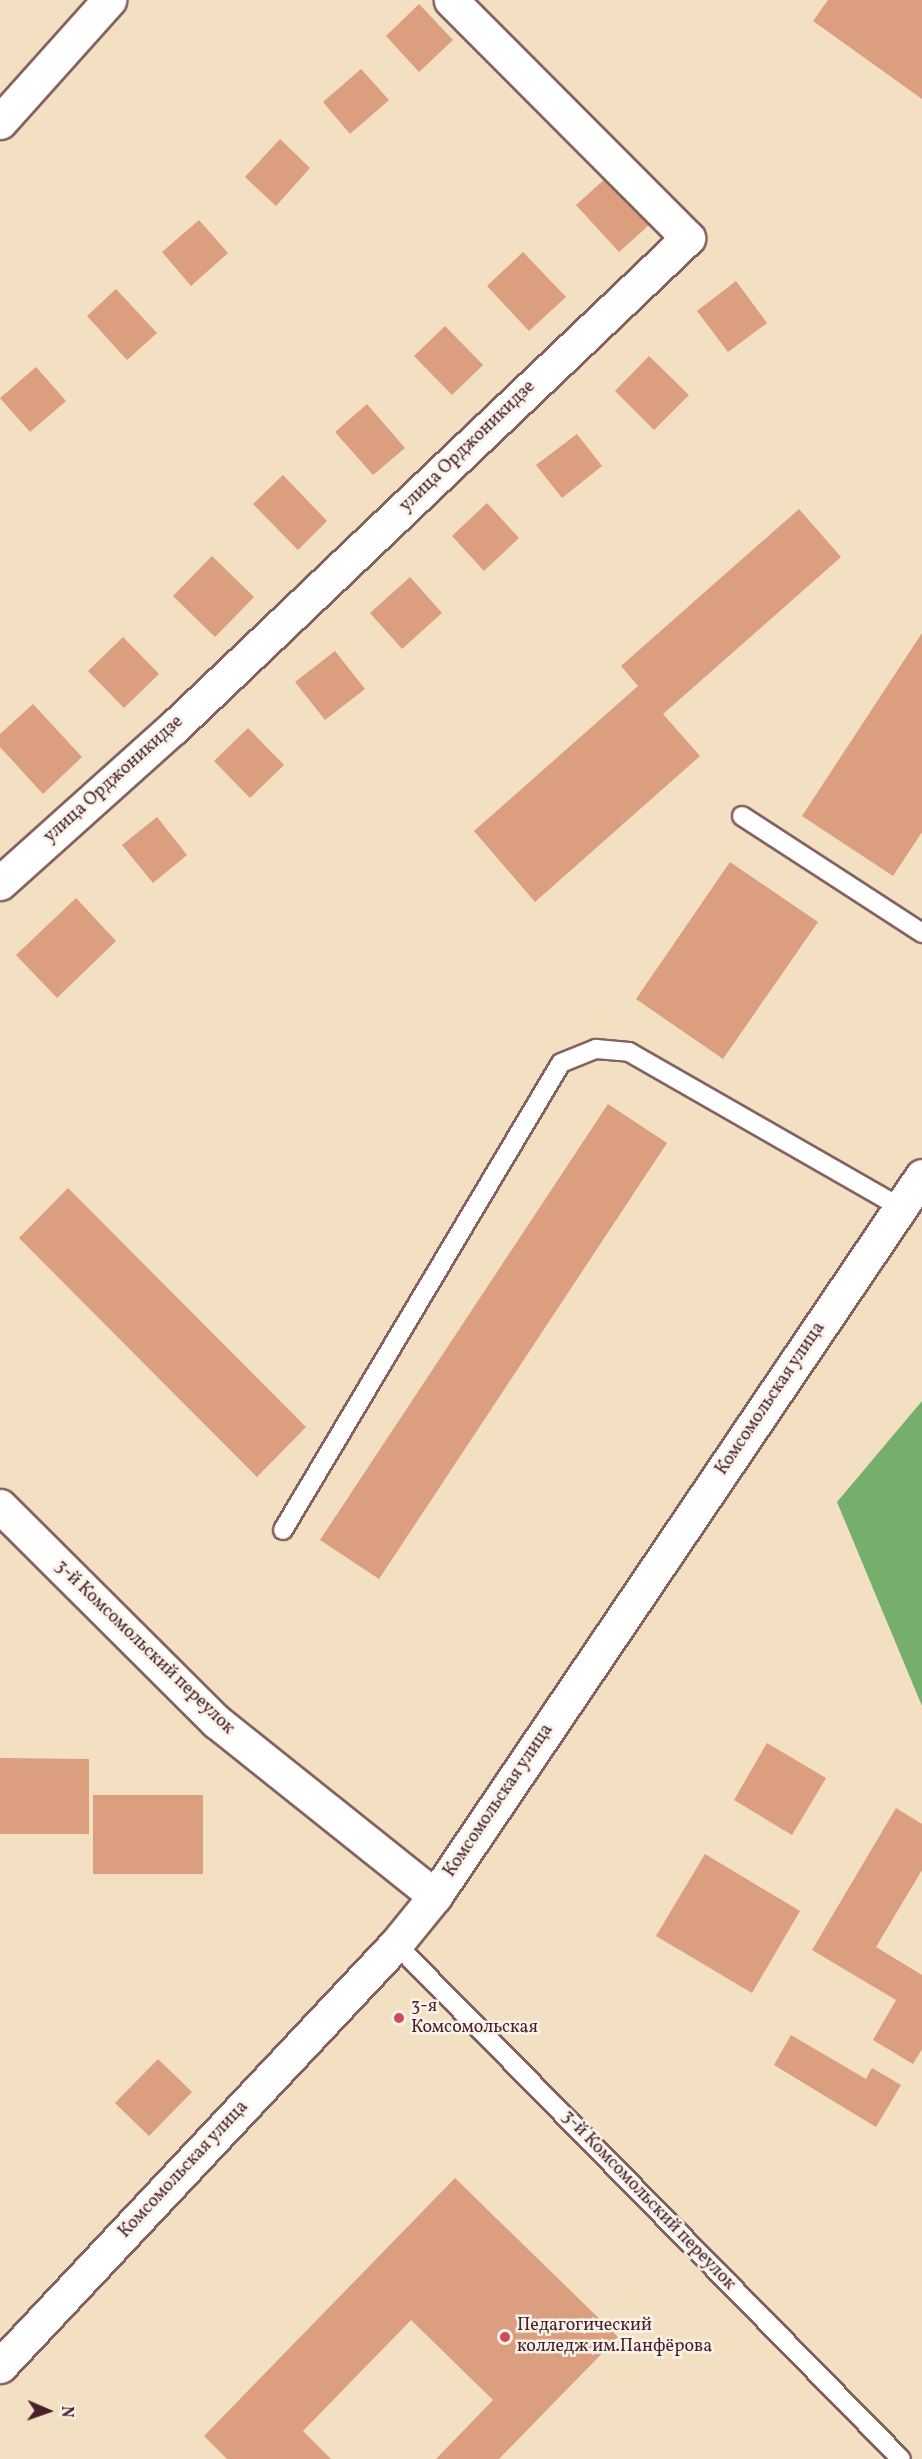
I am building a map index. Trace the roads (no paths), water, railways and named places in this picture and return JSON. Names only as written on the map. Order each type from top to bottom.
[{"type":"street","points":[[0,122],[108,0]]},
{"type":"street","name":"улица Орджоникидзе","points":[[0,883],[173,728],[688,238],[451,0]]},
{"type":"street","name":"Комсомольская улица","points":[[0,2366],[396,1944],[435,1896],[922,1176]]},
{"type":"street","name":"3-й Комсомольский переулок","points":[[0,1506],[217,1722],[435,1896]]},
{"type":"lane","points":[[742,816],[922,933]]},
{"type":"lane","points":[[283,1530],[561,1063],[596,1049],[629,1052],[901,1208]]},
{"type":"lane","name":"3-й Комсомольский переулок","points":[[396,1944],[901,2459]]},
{"type":"place","name":"3-я Комсомольская","points":[[399,2018]]},
{"type":"place","name":"Педагогический колледж им.Панфёрова","points":[[505,2337]]}]
